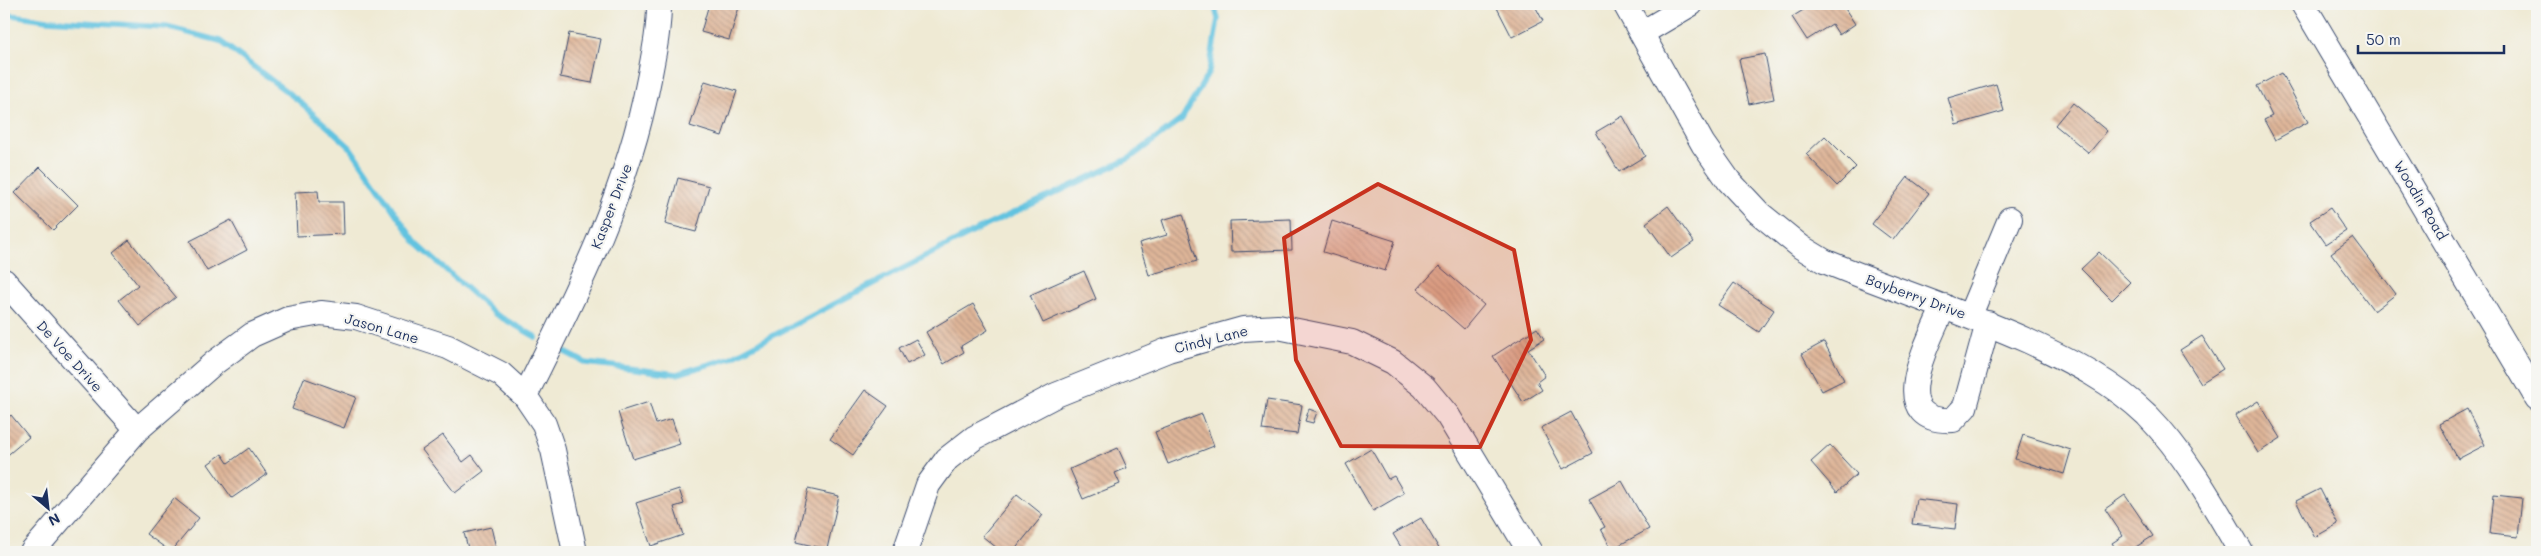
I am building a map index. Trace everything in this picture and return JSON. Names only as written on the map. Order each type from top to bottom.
[{"type":"street","name":"Kasper Drive","points":[[525,396],[588,267],[619,191],[641,123],[659,28],[660,4]]},
{"type":"street","name":"Bayberry Drive","points":[[1625,4],[1703,144],[1729,181],[1759,213],[1801,246],[1824,261],[1979,320],[2073,362],[2119,391],[2147,416],[2197,476],[2241,552]]},
{"type":"street","points":[[1642,33],[1691,4]]},
{"type":"street","name":"Woodin Road","points":[[2303,4],[2537,398]]},
{"type":"street","points":[[1944,306],[1921,363],[1914,396],[1916,406],[1922,413],[1934,419],[1953,420],[1965,407],[1979,320],[2010,219]]},
{"type":"street","name":"De Voe Drive","points":[[4,281],[137,430]]},
{"type":"street","name":"Jason Lane","points":[[32,552],[137,430],[214,363],[252,335],[288,319],[321,313],[356,318],[448,347],[501,374],[525,396],[544,424],[553,450],[575,552]]},
{"type":"street","name":"Cindy Lane","points":[[905,552],[928,485],[946,459],[974,438],[1056,395],[1168,350],[1243,329],[1278,328],[1352,342],[1393,362],[1424,386],[1448,416],[1530,552]]},
{"type":"highlighted area","points":[[1378,184],[1514,250],[1531,340],[1480,447],[1341,446],[1296,360],[1284,238]]},
{"type":"building","points":[[709,4],[740,4],[729,40],[701,32]]},
{"type":"building","points":[[1495,4],[1534,4],[1543,21],[1512,37]]},
{"type":"building","points":[[1813,4],[1842,4],[1855,24],[1839,35],[1832,24],[1807,40],[1792,17]]},
{"type":"building","points":[[569,33],[601,39],[592,83],[560,77]]},
{"type":"building","points":[[1765,54],[1774,99],[1749,104],[1739,59]]},
{"type":"building","points":[[2281,73],[2308,122],[2275,140],[2264,120],[2272,116],[2257,86]]},
{"type":"building","points":[[705,81],[737,91],[722,136],[690,126]]},
{"type":"building","points":[[1996,84],[2004,111],[1956,125],[1948,98]]},
{"type":"building","points":[[2073,103],[2107,131],[2089,153],[2055,125]]},
{"type":"building","points":[[1623,116],[1645,156],[1619,172],[1596,132]]},
{"type":"building","points":[[1825,136],[1856,167],[1837,186],[1806,154]]},
{"type":"building","points":[[40,167],[78,205],[53,230],[15,193]]},
{"type":"building","points":[[1908,177],[1929,193],[1893,240],[1872,224]]},
{"type":"building","points":[[678,178],[709,186],[696,232],[665,224]]},
{"type":"building","points":[[318,191],[319,202],[343,202],[344,234],[297,236],[295,192]]},
{"type":"building","points":[[1668,206],[1694,242],[1671,258],[1646,223]]},
{"type":"building","points":[[2330,208],[2346,231],[2326,244],[2310,221]]},
{"type":"building","points":[[1183,214],[1197,261],[1149,275],[1139,243],[1167,235],[1162,220]]},
{"type":"building","points":[[1291,219],[1292,250],[1231,252],[1230,221]]},
{"type":"building","points":[[231,220],[247,250],[207,271],[190,241]]},
{"type":"building","points":[[1332,221],[1395,241],[1385,271],[1323,252]]},
{"type":"building","points":[[2353,237],[2396,294],[2374,311],[2331,253]]},
{"type":"building","points":[[129,240],[176,297],[140,326],[119,300],[138,285],[113,253]]},
{"type":"building","points":[[2099,252],[2130,282],[2112,300],[2081,269]]},
{"type":"building","points":[[1439,266],[1484,305],[1464,329],[1418,289]]},
{"type":"building","points":[[1084,271],[1096,299],[1043,323],[1030,295]]},
{"type":"building","points":[[1734,283],[1774,310],[1759,332],[1718,305]]},
{"type":"building","points":[[973,304],[988,330],[961,346],[964,352],[944,364],[926,332]]},
{"type":"building","points":[[1537,328],[1544,339],[1528,349],[1545,376],[1537,382],[1542,390],[1523,402],[1493,356]]},
{"type":"building","points":[[2202,336],[2223,369],[2201,383],[2180,350]]},
{"type":"building","points":[[916,339],[925,355],[907,364],[899,348]]},
{"type":"building","points":[[1824,342],[1844,380],[1822,391],[1802,354]]},
{"type":"building","points":[[304,378],[356,397],[344,428],[292,409]]},
{"type":"building","points":[[865,390],[888,406],[853,455],[830,439]]},
{"type":"building","points":[[1267,400],[1302,405],[1297,434],[1262,430]]},
{"type":"building","points":[[2258,401],[2281,438],[2258,453],[2235,416]]},
{"type":"building","points":[[649,402],[656,424],[672,419],[680,444],[633,459],[618,412]]},
{"type":"building","points":[[1309,409],[1317,412],[1313,423],[1305,421]]},
{"type":"building","points":[[2467,409],[2485,445],[2458,459],[2439,424]]},
{"type":"building","points":[[1571,412],[1593,453],[1563,469],[1541,428]]},
{"type":"building","points":[[1202,414],[1214,446],[1168,464],[1155,432]]},
{"type":"building","points":[[11,415],[29,437],[4,458],[4,422]]},
{"type":"building","points":[[443,435],[463,462],[472,455],[484,471],[455,493],[422,450]]},
{"type":"building","points":[[2023,435],[2071,450],[2064,474],[2015,459]]},
{"type":"building","points":[[1830,445],[1857,474],[1837,492],[1811,462]]},
{"type":"building","points":[[249,448],[267,474],[232,498],[208,464],[222,454],[228,463]]},
{"type":"building","points":[[1118,448],[1127,468],[1115,473],[1120,484],[1083,499],[1070,469]]},
{"type":"building","points":[[1371,449],[1388,479],[1394,476],[1404,493],[1373,511],[1346,464]]},
{"type":"building","points":[[1622,481],[1649,529],[1612,549],[1601,529],[1605,527],[1589,499]]},
{"type":"building","points":[[679,489],[684,504],[674,507],[683,535],[651,546],[636,503]]},
{"type":"building","points":[[808,489],[839,496],[827,549],[796,542]]},
{"type":"building","points":[[2320,489],[2338,524],[2315,537],[2296,501]]},
{"type":"building","points":[[1017,494],[1043,515],[1013,552],[1002,552],[982,536]]},
{"type":"building","points":[[2125,495],[2153,536],[2128,552],[2118,552],[2112,543],[2123,536],[2105,509]]},
{"type":"building","points":[[2494,495],[2522,498],[2518,537],[2490,534]]},
{"type":"building","points":[[174,498],[199,518],[171,552],[146,534]]},
{"type":"building","points":[[1916,499],[1958,504],[1955,529],[1912,524]]},
{"type":"building","points":[[1421,518],[1441,552],[1404,552],[1393,534]]},
{"type":"building","points":[[491,527],[497,552],[469,552],[464,533]]},
{"type":"waterway","points":[[565,352],[586,363],[677,374],[730,358],[979,229],[1130,158],[1182,119],[1209,72],[1218,19],[1214,4]]},
{"type":"waterway","points":[[4,14],[48,20],[166,27],[220,41],[299,101],[350,147],[416,243],[495,314],[536,337]]}]
